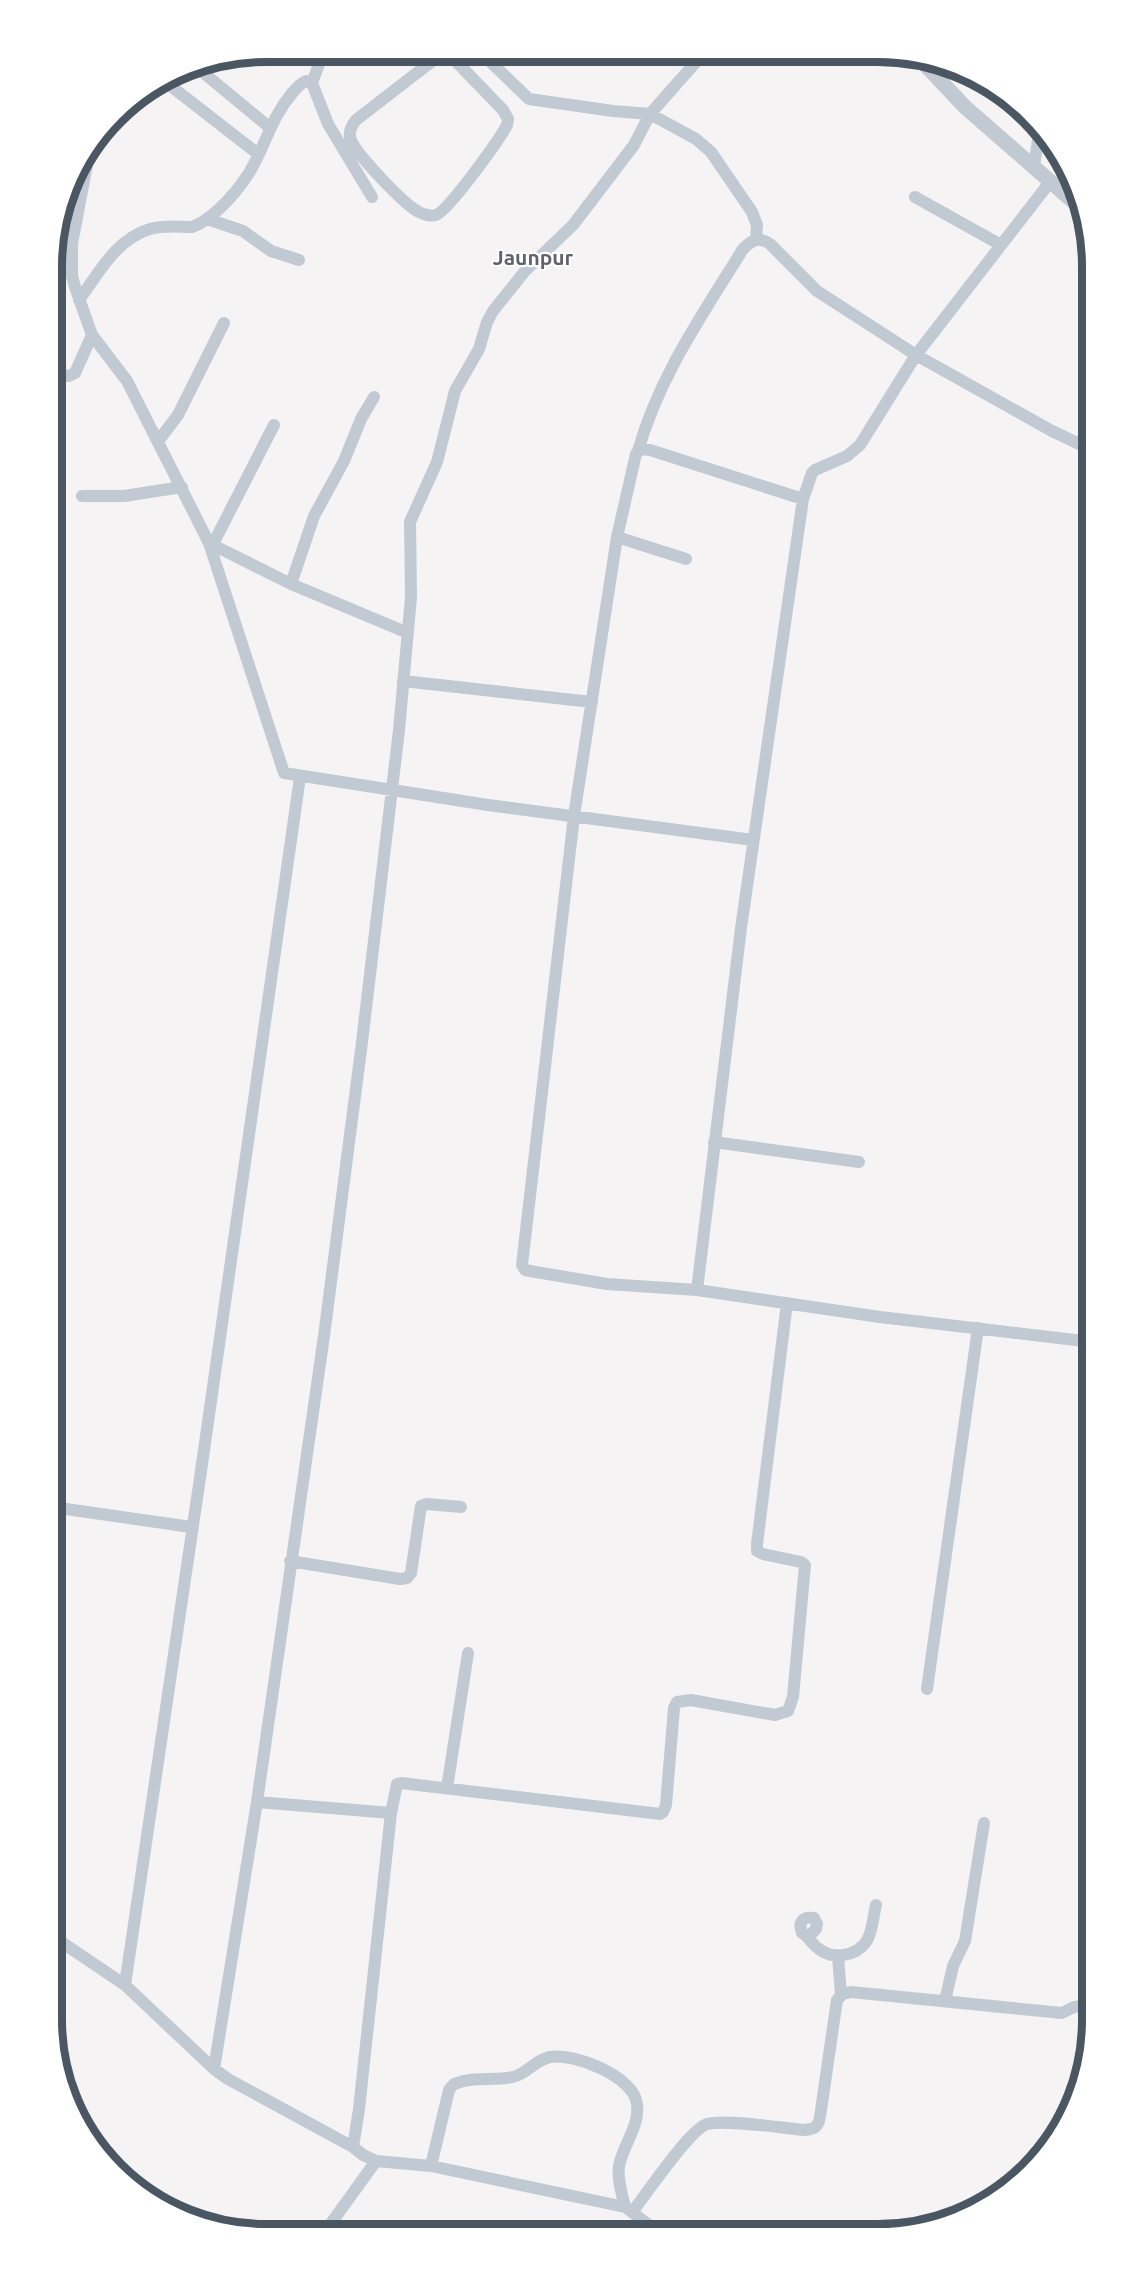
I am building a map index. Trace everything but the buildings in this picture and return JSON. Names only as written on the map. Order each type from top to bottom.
[{"type":"street","points":[[320,62],[312,83],[327,124],[372,197]]},
{"type":"street","points":[[432,62],[356,120],[350,132],[351,140],[358,151],[378,174],[412,208],[429,215],[436,214],[451,201],[503,133],[508,119],[503,110],[455,62]]},
{"type":"street","points":[[490,62],[525,96],[535,101],[650,114],[696,139],[711,152],[752,212],[757,225],[756,239]]},
{"type":"street","points":[[214,2069],[258,1802],[290,1561],[327,1312],[393,791],[411,597],[410,522],[437,462],[455,391],[479,349],[488,319],[519,278],[573,225],[634,145],[650,114],[695,62]]},
{"type":"street","points":[[928,68],[965,107],[1071,200]]},
{"type":"street","points":[[202,72],[269,127]]},
{"type":"street","points":[[79,300],[115,252],[132,237],[165,226],[198,226],[226,202],[249,172],[269,127],[284,103],[302,82],[312,83]]},
{"type":"street","points":[[170,86],[258,154]]},
{"type":"street","points":[[1034,166],[1038,140]]},
{"type":"street","points":[[83,175],[72,244],[72,276],[79,300],[92,335],[127,381],[211,543],[284,772],[300,777],[393,791],[753,840]]},
{"type":"street","points":[[697,1290],[753,840],[803,499],[815,470],[847,456],[860,445],[916,355],[1050,182]]},
{"type":"street","points":[[915,197],[1001,245]]},
{"type":"street","points":[[207,219],[243,231],[271,251],[299,260]]},
{"type":"street","points":[[1081,1341],[697,1290],[607,1284],[530,1271],[522,1265],[574,816],[617,537],[638,451],[654,400],[680,352],[743,249],[750,241],[756,239],[770,244],[817,291],[916,355],[1052,431],[1082,445]]},
{"type":"street","points":[[63,243],[72,244]]},
{"type":"street","points":[[159,440],[178,415],[224,323]]},
{"type":"street","points":[[62,376],[75,373],[92,335]]},
{"type":"street","points":[[291,584],[314,516],[344,460],[361,419],[374,398]]},
{"type":"street","points":[[211,543],[274,424]]},
{"type":"street","points":[[638,451],[650,450],[803,499]]},
{"type":"street","points":[[82,496],[138,495],[182,487]]},
{"type":"street","points":[[617,537],[686,559]]},
{"type":"street","points":[[211,543],[291,584],[408,633]]},
{"type":"street","points":[[403,681],[592,702]]},
{"type":"street","points":[[124,1985],[200,1478],[300,777]]},
{"type":"street","points":[[714,1142],[860,1162]]},
{"type":"street","points":[[353,2147],[395,1786],[398,1783],[447,1788],[660,1814],[666,1805],[674,1708],[677,1702],[691,1700],[775,1715],[788,1711],[793,1697],[805,1565],[801,1562],[759,1553],[757,1544],[787,1303]]},
{"type":"street","points":[[927,1689],[978,1328]]},
{"type":"street","points":[[290,1561],[400,1579],[407,1578],[411,1573],[421,1506],[427,1504],[461,1507]]},
{"type":"street","points":[[62,1509],[191,1527]]},
{"type":"street","points":[[447,1788],[468,1653]]},
{"type":"street","points":[[258,1802],[391,1813]]},
{"type":"street","points":[[945,2001],[953,1966],[963,1948],[967,1933],[984,1823]]},
{"type":"street","points":[[809,1936],[819,1949],[838,1956],[855,1952],[866,1942],[876,1905]]},
{"type":"street","points":[[62,1943],[124,1985],[214,2069],[228,2079],[353,2147],[363,2156],[376,2161],[431,2166],[629,2209],[649,2224]]},
{"type":"street","points":[[838,1956],[841,1995]]},
{"type":"street","points":[[629,2209],[692,2135],[705,2125],[719,2123],[804,2130],[817,2126],[837,2000],[841,1995],[851,1992],[1062,2013],[1081,2006]]},
{"type":"street","points":[[431,2166],[449,2090],[454,2084],[514,2077],[532,2065],[551,2057],[587,2062],[629,2086],[638,2103],[635,2123],[619,2166],[619,2178],[629,2209]]},
{"type":"street","points":[[330,2224],[376,2161]]},
{"type":"district","name":"Jaunpur","points":[[533,258]]}]
